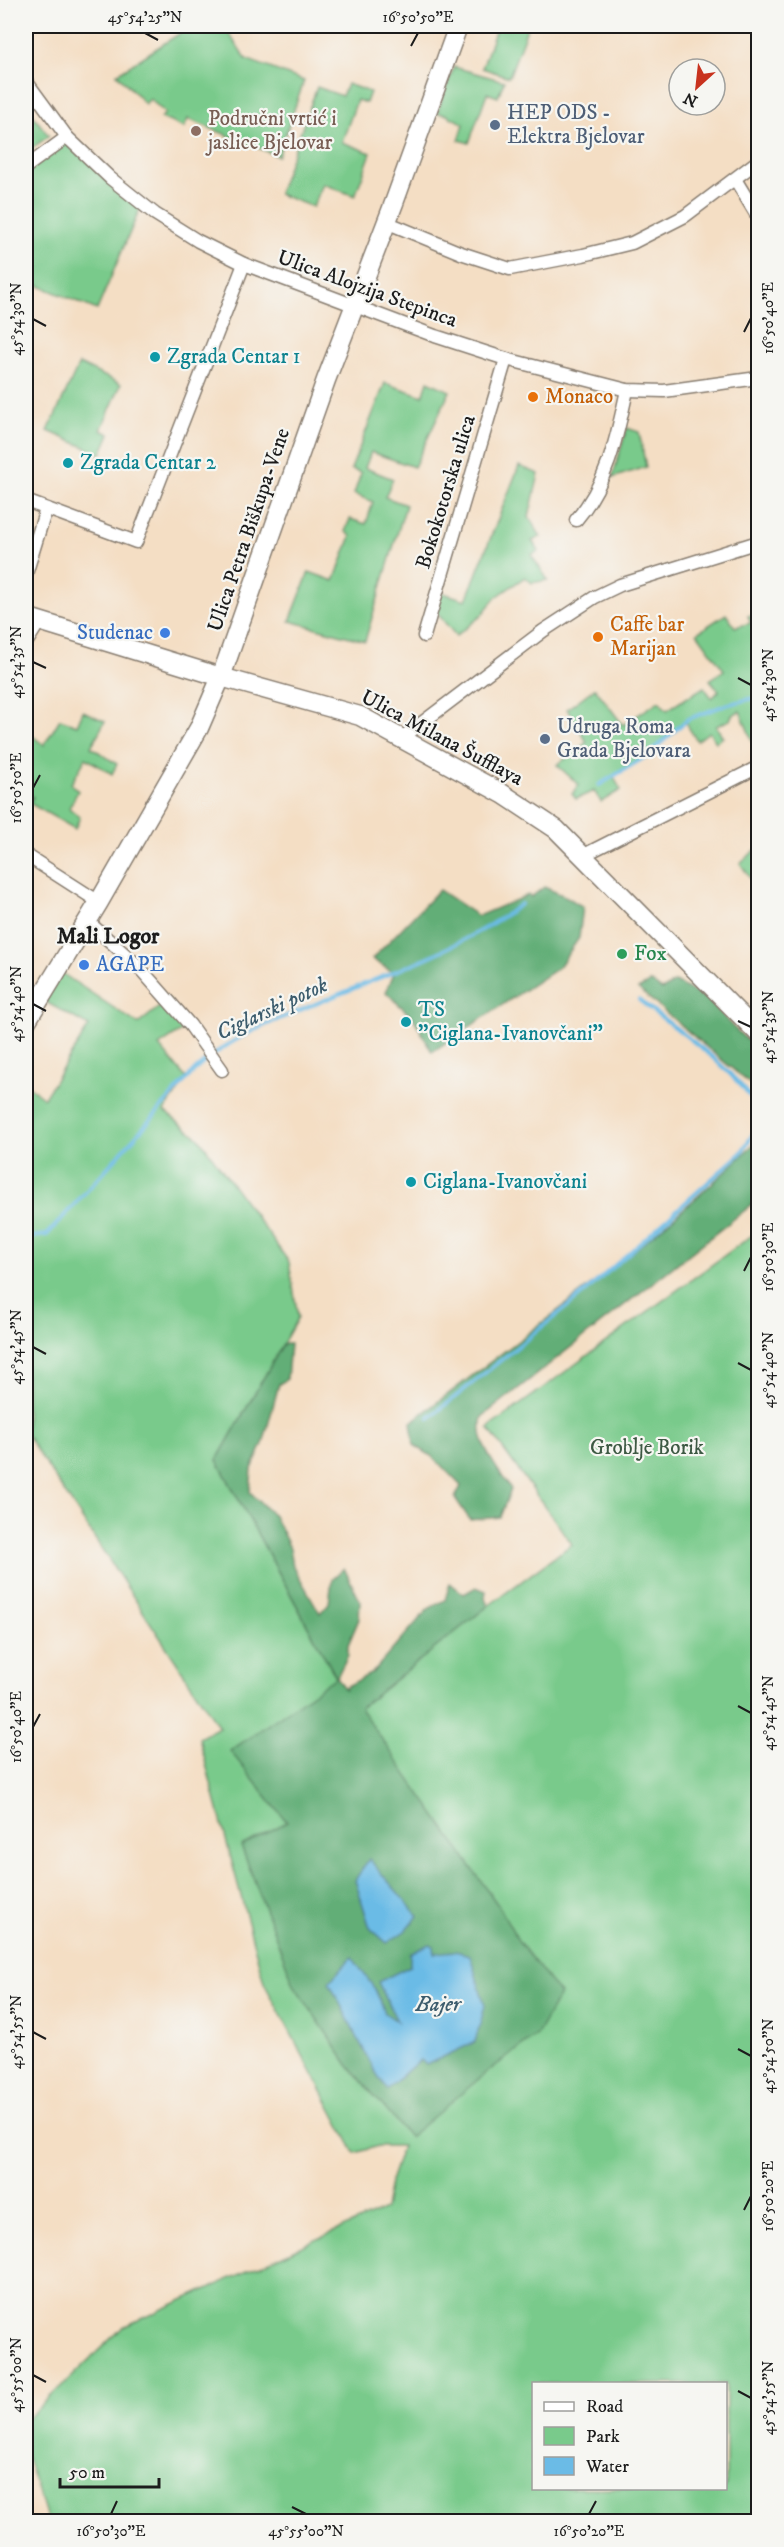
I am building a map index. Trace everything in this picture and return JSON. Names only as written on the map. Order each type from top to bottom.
[{"type":"main road","name":"Ulica Petra Biškupa-Vene","points":[[26,1022],[99,902],[199,728],[221,677],[326,380],[458,26]]},
{"type":"main road","name":"Ulica Milana Šufflaya","points":[[32,620],[360,716],[503,794],[556,829],[759,1033]]},
{"type":"street","name":"Ulica Alojzija Stepinca","points":[[26,81],[68,137],[110,178],[155,214],[198,241],[244,264],[424,333],[506,359],[627,390],[664,391],[759,378]]},
{"type":"street","points":[[26,167],[68,137]]},
{"type":"street","points":[[386,222],[461,253],[510,269],[632,243],[686,216],[759,161]]},
{"type":"street","points":[[735,179],[759,217]]},
{"type":"street","points":[[26,501],[136,542],[244,264]]},
{"type":"street","name":"Bokokotorska ulica","points":[[424,636],[506,359]]},
{"type":"street","points":[[576,520],[594,496],[610,460],[627,390]]},
{"type":"street","points":[[26,574],[46,509]]},
{"type":"street","points":[[402,738],[543,631],[595,597],[620,585],[759,542]]},
{"type":"street","points":[[26,643],[32,620]]},
{"type":"street","points":[[582,856],[759,766]]},
{"type":"street","points":[[26,855],[99,902]]},
{"type":"street","points":[[87,921],[137,965],[190,1025],[222,1070]]},
{"type":"green space","points":[[191,26],[224,26],[246,59],[304,81],[278,156],[188,119],[184,128],[161,118],[165,113],[150,99],[145,104],[117,74]]},
{"type":"green space","points":[[497,26],[528,26],[509,77],[482,68]]},
{"type":"green space","points":[[454,67],[504,81],[498,97],[487,93],[469,143],[459,140],[464,124],[445,114],[437,113]]},
{"type":"green space","points":[[347,84],[370,92],[366,103],[357,100],[342,142],[371,153],[355,196],[323,184],[313,207],[278,194],[317,87],[342,96]]},
{"type":"green space","points":[[26,106],[49,136],[26,152]]},
{"type":"green space","points":[[67,137],[142,204],[97,310],[30,282],[26,268],[26,167]]},
{"type":"green space","points":[[79,364],[121,384],[101,430],[110,434],[101,454],[48,431]]},
{"type":"green space","points":[[428,381],[450,391],[414,467],[371,452],[365,468],[393,479],[385,497],[406,505],[365,641],[290,621],[309,572],[334,581],[351,536],[345,531],[350,519],[366,524],[373,502],[354,494],[361,473],[351,469],[385,383],[423,396]]},
{"type":"green space","points":[[627,428],[639,432],[646,467],[612,478]]},
{"type":"green space","points":[[519,466],[539,474],[529,517],[541,537],[532,541],[539,551],[531,555],[548,580],[532,583],[525,577],[495,598],[481,616],[456,636],[432,607],[437,591],[466,600]]},
{"type":"green space","points":[[758,611],[758,749],[756,750],[740,711],[732,715],[730,720],[716,726],[723,737],[716,742],[709,732],[697,741],[685,722],[645,757],[613,776],[621,790],[601,802],[594,791],[576,799],[572,794],[579,785],[557,765],[587,742],[567,709],[595,688],[623,725],[659,701],[667,710],[704,687],[712,698],[719,691],[710,680],[724,670],[697,633],[726,614],[735,627],[751,623],[748,616]]},
{"type":"green space","points":[[83,711],[105,721],[91,747],[117,764],[112,774],[86,758],[71,784],[78,791],[69,808],[80,817],[75,829],[29,803],[33,797],[26,793],[26,731],[44,745],[60,719],[77,725]]},
{"type":"green space","points":[[758,848],[758,890],[740,863]]},
{"type":"green space","points":[[544,887],[583,907],[579,938],[559,967],[432,1052],[414,1019],[386,992],[394,973],[372,959],[439,890],[478,916],[528,895],[531,897]]},
{"type":"green space","name":"Groblje Borik","points":[[57,970],[138,1024],[168,1000],[190,1025],[159,1046],[187,1079],[164,1111],[199,1138],[289,1262],[298,1317],[217,1460],[332,1670],[359,1708],[488,1606],[572,1544],[488,1428],[758,1231],[758,2521],[48,2521],[26,2456],[26,2420],[123,2327],[385,2209],[390,2181],[402,2146],[378,2146],[355,2153],[264,1983],[199,1738],[219,1727],[26,1434],[26,1084],[44,1098],[89,1026],[40,999]]},
{"type":"green space","points":[[651,982],[662,990],[675,982],[708,999],[758,1050],[758,1099],[756,1089],[638,989]]},
{"type":"green space","points":[[758,1140],[758,1200],[482,1417],[484,1446],[511,1489],[500,1517],[470,1520],[455,1498],[461,1486],[433,1457],[414,1445],[411,1422],[633,1251],[718,1178]]},
{"type":"green space","points":[[283,1344],[290,1344],[287,1379],[279,1384],[263,1444],[252,1469],[250,1492],[274,1516],[290,1548],[293,1566],[320,1613],[329,1603],[332,1579],[344,1568],[360,1601],[359,1619],[348,1645],[348,1655],[337,1677],[345,1690],[347,1686],[372,1673],[428,1609],[445,1600],[450,1583],[464,1594],[476,1587],[486,1591],[485,1598],[488,1606],[360,1708],[500,1908],[519,1942],[560,1994],[537,2035],[486,2073],[409,2137],[348,2065],[294,1985],[241,1846],[287,1822],[230,1751],[336,1677],[217,1460]]},
{"type":"water","points":[[369,1859],[418,1916],[405,1931],[387,1943],[370,1928],[355,1880]]},
{"type":"water","name":"Bajer","points":[[429,1944],[434,1946],[434,1953],[455,1951],[470,1955],[485,2006],[475,2042],[426,2065],[421,2060],[387,2090],[373,2068],[329,1982],[352,1957],[375,1989],[385,2013],[397,2021],[378,1982],[410,1966],[410,1954]]},
{"type":"waterway","name":"Ciglarski potok","points":[[599,785],[645,757],[688,719],[725,705],[758,697]]},
{"type":"waterway","name":"Ciglarski potok","points":[[26,1245],[32,1237],[47,1235],[195,1070],[222,1048],[264,1026],[446,949],[472,936],[521,904]]},
{"type":"waterway","points":[[639,1000],[733,1076],[758,1107]]},
{"type":"waterway","points":[[429,1418],[584,1293],[741,1153],[758,1126]]},
{"type":"place","name":"HEP ODS - Elektra Bjelovar","points":[[495,125]]},
{"type":"place","name":"Područni vrtić i jaslice Bjelovar","points":[[196,131]]},
{"type":"place","name":"Zgrada Centar 1","points":[[155,357]]},
{"type":"place","name":"Monaco","points":[[533,397]]},
{"type":"place","name":"Zgrada Centar 2","points":[[68,463]]},
{"type":"place","name":"Studenac","points":[[165,633]]},
{"type":"place","name":"Caffe bar Marijan","points":[[598,637]]},
{"type":"place","name":"Udruga Roma Grada Bjelovara","points":[[545,739]]},
{"type":"place","name":"Fox","points":[[622,954]]},
{"type":"place","name":"AGAPE","points":[[84,965]]},
{"type":"place","name":"TS \"Ciglana-Ivanovčani\"","points":[[406,1022]]},
{"type":"place","name":"Ciglana-Ivanovčani","points":[[411,1182]]},
{"type":"district","name":"Mali Logor","points":[[108,936]]}]
